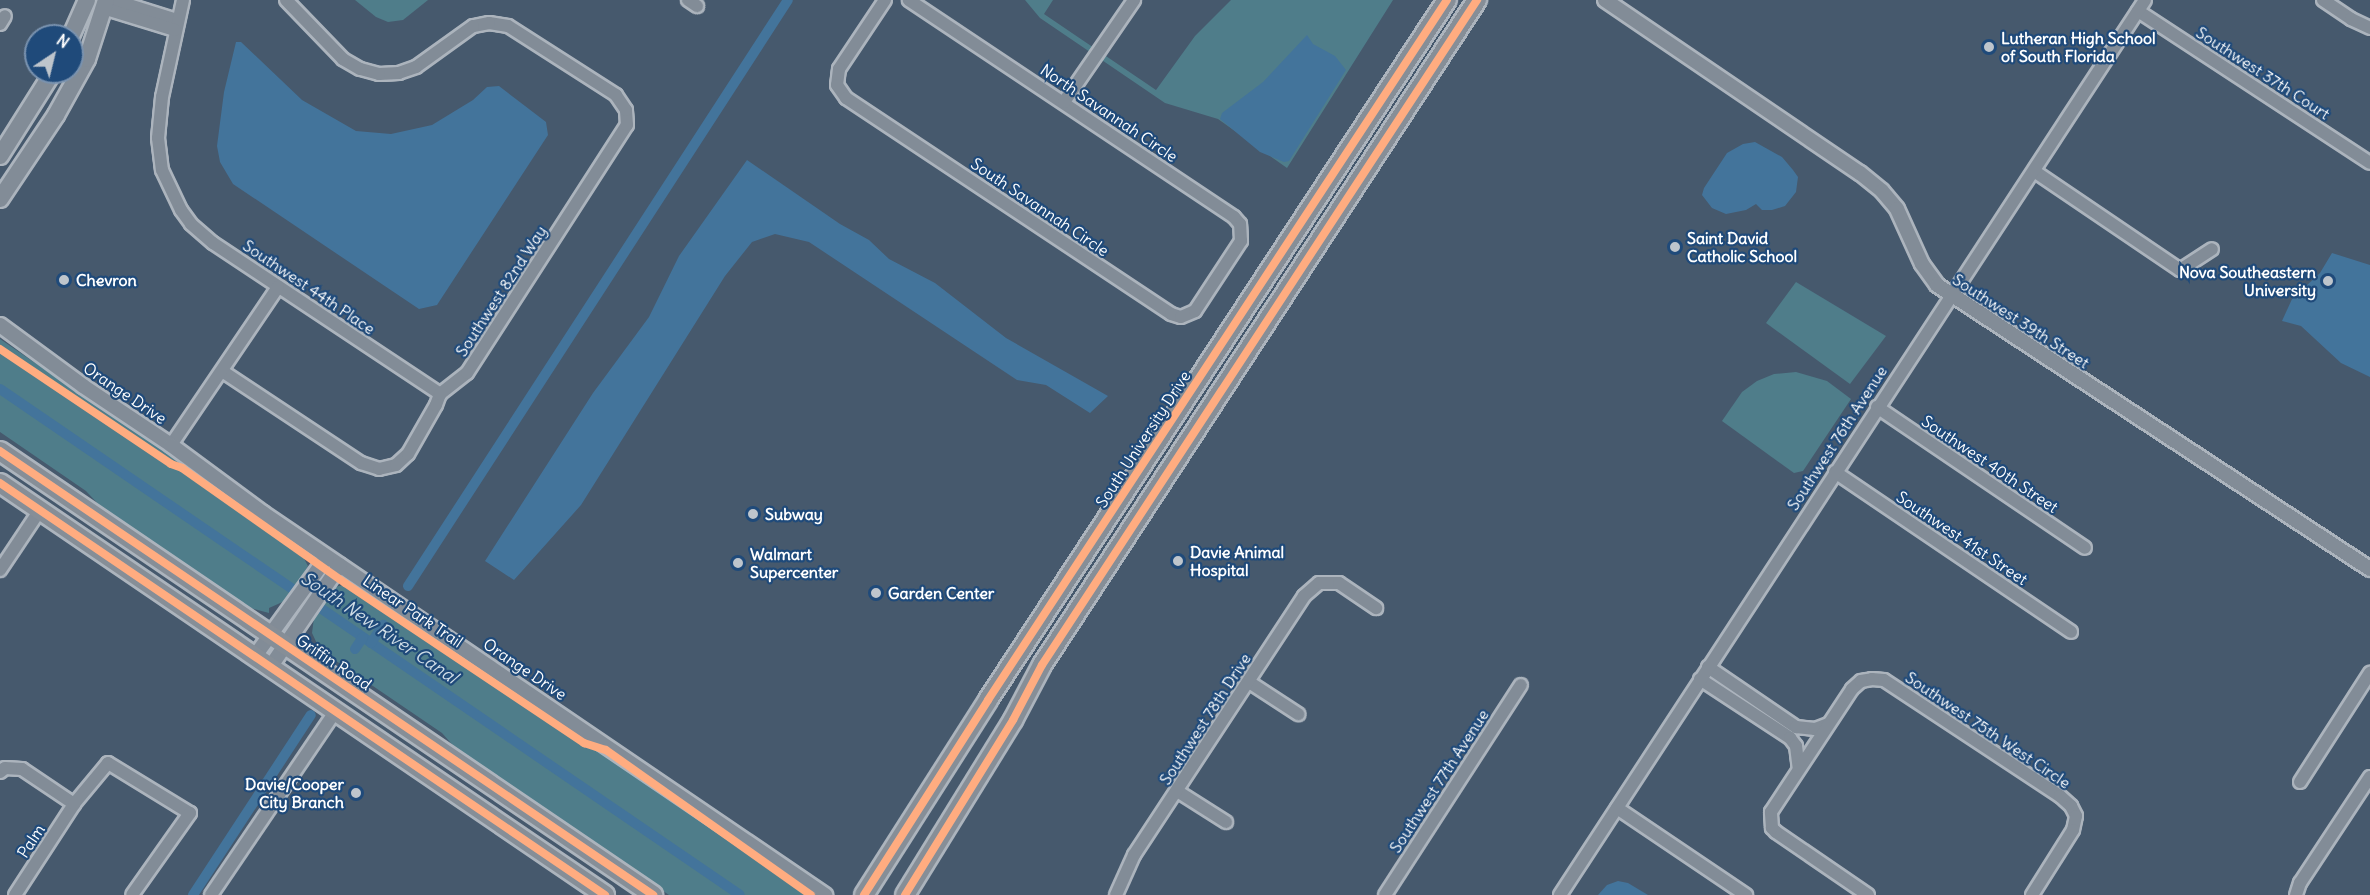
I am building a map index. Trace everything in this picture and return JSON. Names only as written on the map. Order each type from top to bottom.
[{"type":"main road","points":[[76,24],[87,0]]},
{"type":"main road","name":"South University Drive","points":[[864,895],[994,691],[1447,0]]},
{"type":"main road","points":[[905,895],[1013,720],[1042,665],[1477,0]]},
{"type":"main road","points":[[84,51],[107,3]]},
{"type":"main road","points":[[0,156],[45,84]]},
{"type":"main road","points":[[0,199],[56,115],[69,84]]},
{"type":"main road","points":[[1314,202],[1336,216]]},
{"type":"main road","points":[[1194,386],[1215,400]]},
{"type":"main road","name":"Griffin Road","points":[[0,451],[283,634],[389,715],[652,895]]},
{"type":"main road","points":[[0,483],[605,895]]},
{"type":"main road","points":[[335,712],[349,706],[389,715]]},
{"type":"street","name":"Southwest 44th Place","points":[[183,0],[162,97],[158,138],[162,170],[173,195],[191,224],[204,236],[278,287],[440,394]]},
{"type":"street","name":"Southwest 82nd Way","points":[[222,371],[361,464],[379,469],[388,468],[402,461],[436,405],[440,394],[467,373],[620,139],[627,117],[622,103],[607,88],[508,26],[489,23],[473,26],[416,67],[399,73],[379,74],[360,69],[343,59],[285,0]]},
{"type":"street","name":"South Savannah Circle","points":[[885,0],[839,69],[837,85],[846,98],[1171,314],[1180,316],[1195,311],[1219,275]]},
{"type":"street","name":"North Savannah Circle","points":[[909,0],[1234,216],[1240,224],[1241,241],[1219,275]]},
{"type":"street","points":[[1064,102],[1134,0]]},
{"type":"street","name":"Southwest 39th Street","points":[[1605,0],[1860,173],[1882,191],[1897,209],[1922,264],[1937,285],[2370,569]]},
{"type":"street","points":[[2323,0],[2351,19],[2370,28]]},
{"type":"street","points":[[107,3],[176,25]]},
{"type":"street","name":"Southwest 76th Avenue","points":[[1560,895],[1950,294],[2034,171],[2142,5]]},
{"type":"street","name":"Southwest 37th Court","points":[[2142,5],[2370,163]]},
{"type":"street","points":[[2034,171],[2180,270],[2212,249]]},
{"type":"street","points":[[171,445],[278,287]]},
{"type":"street","name":"Orange Drive","points":[[0,325],[66,374],[340,565],[825,895]]},
{"type":"street","name":"Southwest 40th Street","points":[[1877,407],[2085,548]]},
{"type":"street","name":"Southwest 41st Street","points":[[1835,472],[2071,632]]},
{"type":"street","points":[[0,570],[40,510]]},
{"type":"street","points":[[271,666],[283,634],[327,556]]},
{"type":"street","points":[[255,656],[283,634],[331,579],[340,565]]},
{"type":"street","name":"Southwest 78th Drive","points":[[1116,895],[1134,855],[1304,596],[1319,583],[1339,583],[1376,608]]},
{"type":"street","points":[[1708,667],[1796,727],[1815,729],[1829,723]]},
{"type":"street","points":[[2300,782],[2370,673]]},
{"type":"street","points":[[1700,679],[1790,738],[1796,746],[1799,769]]},
{"type":"street","name":"Southwest 75th West Circle","points":[[1868,895],[1781,837],[1772,828],[1771,812],[1855,686],[1867,679],[1884,680],[2064,799],[2075,811],[2074,828],[2032,895]]},
{"type":"street","points":[[1249,682],[1298,714]]},
{"type":"street","name":"Southwest 77th Avenue","points":[[1384,895],[1521,685]]},
{"type":"street","points":[[211,895],[335,712]]},
{"type":"street","name":"Palm","points":[[15,895],[74,804],[108,763],[190,813],[132,895]]},
{"type":"street","points":[[0,772],[5,768],[22,769],[74,804]]},
{"type":"street","points":[[2296,895],[2300,884],[2370,777]]},
{"type":"street","points":[[1177,791],[1226,822]]},
{"type":"street","points":[[1617,808],[1746,895]]},
{"type":"green space","points":[[355,0],[428,0],[403,20],[388,22],[376,17]]},
{"type":"green space","points":[[1025,0],[1053,0],[1044,14],[1156,90],[1195,36],[1231,0],[1393,0],[1287,168],[1218,119],[1165,103],[1040,18]]},
{"type":"green space","points":[[1796,282],[1886,336],[1850,384],[1766,323]]},
{"type":"green space","points":[[0,339],[179,461],[304,552],[302,555],[308,566],[287,600],[269,608],[269,613],[250,608],[100,506],[86,491],[0,432]]},
{"type":"green space","points":[[1796,372],[1827,381],[1851,399],[1803,471],[1794,473],[1722,421],[1742,392],[1757,381],[1774,374]]},
{"type":"green space","points":[[355,582],[814,895],[669,895],[457,750],[442,733],[320,650],[312,633],[314,618],[335,587]]},
{"type":"water","points":[[1307,35],[1313,44],[1335,56],[1346,70],[1289,161],[1284,162],[1260,152],[1220,119],[1222,113],[1263,82]]},
{"type":"water","points":[[236,42],[241,42],[302,100],[356,131],[391,134],[432,125],[473,100],[487,87],[499,86],[546,122],[548,135],[437,305],[419,309],[233,184],[220,162],[217,146],[224,92]]},
{"type":"water","points":[[1755,142],[1782,157],[1793,170],[1798,177],[1796,192],[1785,206],[1772,210],[1762,210],[1756,204],[1746,210],[1726,214],[1712,208],[1702,195],[1704,188],[1727,153],[1743,144]]},
{"type":"water","points":[[747,160],[840,224],[869,240],[889,259],[935,283],[1006,338],[1108,396],[1090,413],[1046,385],[1017,380],[809,242],[775,234],[752,242],[725,276],[581,505],[514,580],[485,561],[593,393],[649,317],[679,256]]},
{"type":"water","points":[[2332,253],[2370,265],[2370,377],[2341,363],[2301,326],[2282,321],[2292,299],[2320,273]]},
{"type":"water","points":[[1618,881],[1628,883],[1648,895],[1598,895],[1607,885]]},
{"type":"waterway","points":[[408,586],[788,0]]},
{"type":"waterway","name":"South New River Canal","points":[[0,389],[740,895]]},
{"type":"waterway","points":[[371,643],[383,625]]},
{"type":"waterway","points":[[355,649],[363,637]]},
{"type":"waterway","points":[[193,895],[311,715]]},
{"type":"cycle path","points":[[864,895],[988,700],[1447,0]]},
{"type":"cycle path","points":[[905,895],[1013,720],[1042,665],[1477,0]]},
{"type":"cycle path","name":"Linear Park Trail","points":[[0,349],[171,464],[182,468],[345,583],[584,743],[606,750],[811,895]]},
{"type":"cycle path","points":[[0,451],[653,895]]},
{"type":"cycle path","points":[[0,483],[605,895]]},
{"type":"place","name":"Lutheran High School of South Florida","points":[[1989,47]]},
{"type":"place","name":"Saint David Catholic School","points":[[1675,247]]},
{"type":"place","name":"Chevron","points":[[64,280]]},
{"type":"place","name":"Nova Southeastern University","points":[[2328,281]]},
{"type":"place","name":"Subway","points":[[753,514]]},
{"type":"place","name":"Davie Animal Hospital","points":[[1178,561]]},
{"type":"place","name":"Walmart Supercenter","points":[[738,563]]},
{"type":"place","name":"Garden Center","points":[[876,593]]},
{"type":"place","name":"Davie/Cooper City Branch","points":[[356,793]]}]
